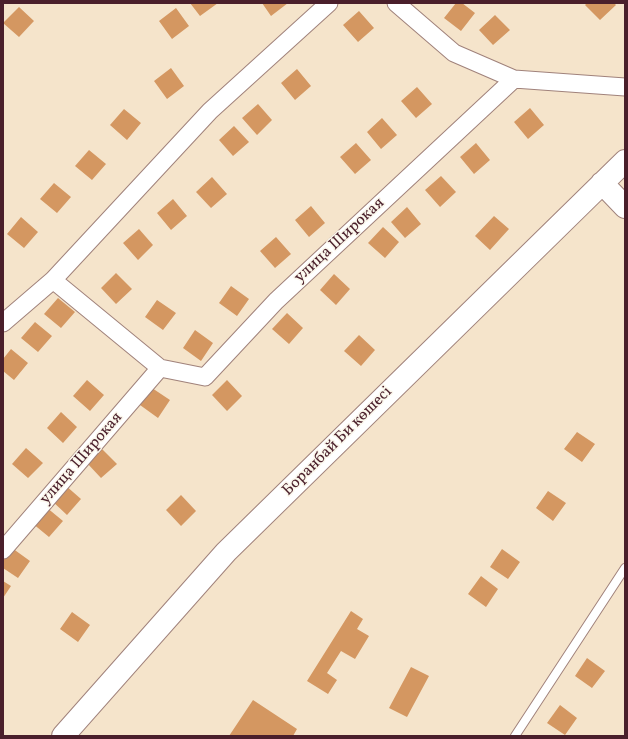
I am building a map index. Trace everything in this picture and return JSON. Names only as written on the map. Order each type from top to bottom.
[{"type":"main road","name":"Боранбай Би көшесі","points":[[63,736],[226,552],[625,161]]},
{"type":"main road","points":[[602,183],[625,207]]},
{"type":"street","points":[[3,324],[53,280],[210,111],[329,3]]},
{"type":"street","points":[[396,3],[454,53],[514,79],[625,87]]},
{"type":"street","name":"улица Широкая","points":[[53,280],[160,368],[205,377],[276,301],[514,79]]},
{"type":"street","name":"улица Широкая","points":[[3,550],[160,368]]},
{"type":"lane","points":[[515,736],[625,568]]},
{"type":"building","points":[[190,3],[218,3],[200,16]]},
{"type":"building","points":[[262,3],[288,3],[271,16]]},
{"type":"building","points":[[456,3],[462,3],[475,13],[461,31],[444,18]]},
{"type":"building","points":[[587,3],[614,3],[616,5],[600,20],[585,5]]},
{"type":"building","points":[[19,7],[34,21],[19,37],[3,23]]},
{"type":"building","points":[[176,8],[189,26],[172,39],[159,21]]},
{"type":"building","points":[[359,11],[374,28],[358,42],[343,25]]},
{"type":"building","points":[[495,15],[510,30],[493,45],[479,30]]},
{"type":"building","points":[[171,68],[184,86],[167,99],[154,81]]},
{"type":"building","points":[[297,69],[311,86],[295,100],[281,83]]},
{"type":"building","points":[[417,87],[432,104],[416,118],[401,101]]},
{"type":"building","points":[[258,104],[272,120],[257,135],[242,118]]},
{"type":"building","points":[[530,108],[544,125],[528,139],[514,122]]},
{"type":"building","points":[[124,109],[141,123],[127,140],[110,125]]},
{"type":"building","points":[[382,118],[397,135],[381,149],[367,132]]},
{"type":"building","points":[[234,126],[249,142],[233,156],[219,140]]},
{"type":"building","points":[[356,143],[371,160],[355,174],[340,157]]},
{"type":"building","points":[[476,143],[490,160],[474,174],[460,157]]},
{"type":"building","points":[[89,150],[106,164],[92,180],[75,166]]},
{"type":"building","points":[[441,176],[456,192],[440,207],[425,190]]},
{"type":"building","points":[[212,177],[227,194],[211,208],[196,192]]},
{"type":"building","points":[[54,183],[71,197],[57,213],[40,199]]},
{"type":"building","points":[[173,199],[187,216],[171,230],[157,213]]},
{"type":"building","points":[[311,206],[325,223],[309,237],[295,220]]},
{"type":"building","points":[[407,207],[421,224],[405,238],[391,222]]},
{"type":"building","points":[[494,216],[509,229],[490,250],[475,236]]},
{"type":"building","points":[[21,217],[38,232],[24,248],[7,234]]},
{"type":"building","points":[[383,227],[399,242],[385,258],[368,243]]},
{"type":"building","points":[[139,229],[153,245],[138,260],[123,243]]},
{"type":"building","points":[[276,237],[291,254],[275,268],[260,251]]},
{"type":"building","points":[[116,273],[132,289],[116,304],[101,288]]},
{"type":"building","points":[[334,274],[350,289],[336,305],[320,290]]},
{"type":"building","points":[[231,286],[249,299],[237,316],[219,303]]},
{"type":"building","points":[[58,298],[75,312],[61,328],[44,314]]},
{"type":"building","points":[[157,300],[176,313],[163,330],[145,317]]},
{"type":"building","points":[[287,313],[303,328],[289,344],[272,329]]},
{"type":"building","points":[[35,322],[52,336],[38,352],[21,338]]},
{"type":"building","points":[[195,330],[213,343],[201,361],[183,348]]},
{"type":"building","points":[[359,335],[375,350],[361,366],[344,351]]},
{"type":"building","points":[[11,349],[28,363],[14,380],[3,371],[3,359]]},
{"type":"building","points":[[87,380],[104,395],[90,411],[73,396]]},
{"type":"building","points":[[227,380],[242,396],[227,411],[212,395]]},
{"type":"building","points":[[152,388],[170,400],[158,418],[140,405]]},
{"type":"building","points":[[61,412],[77,427],[63,443],[47,428]]},
{"type":"building","points":[[577,432],[595,444],[582,462],[564,449]]},
{"type":"building","points":[[26,448],[43,463],[28,478],[12,464]]},
{"type":"building","points":[[101,448],[117,464],[101,478],[86,462]]},
{"type":"building","points":[[65,485],[81,499],[67,515],[51,500]]},
{"type":"building","points":[[548,491],[566,503],[553,521],[536,508]]},
{"type":"building","points":[[181,495],[196,511],[181,526],[166,510]]},
{"type":"building","points":[[46,507],[63,521],[49,537],[32,523]]},
{"type":"building","points":[[12,548],[30,561],[18,578],[3,568],[3,561]]},
{"type":"building","points":[[502,549],[520,562],[508,579],[490,567]]},
{"type":"building","points":[[481,576],[498,589],[486,607],[468,594]]},
{"type":"building","points":[[3,581],[11,586],[3,598]]},
{"type":"building","points":[[351,611],[363,619],[357,629],[369,636],[355,659],[341,651],[327,673],[337,680],[328,694],[307,681]]},
{"type":"building","points":[[72,612],[90,625],[78,642],[60,629]]},
{"type":"building","points":[[587,658],[605,671],[592,688],[575,676]]},
{"type":"building","points":[[411,667],[429,676],[407,717],[389,708]]},
{"type":"building","points":[[253,700],[297,729],[293,736],[229,736]]},
{"type":"building","points":[[560,705],[577,718],[565,735],[547,723]]}]
